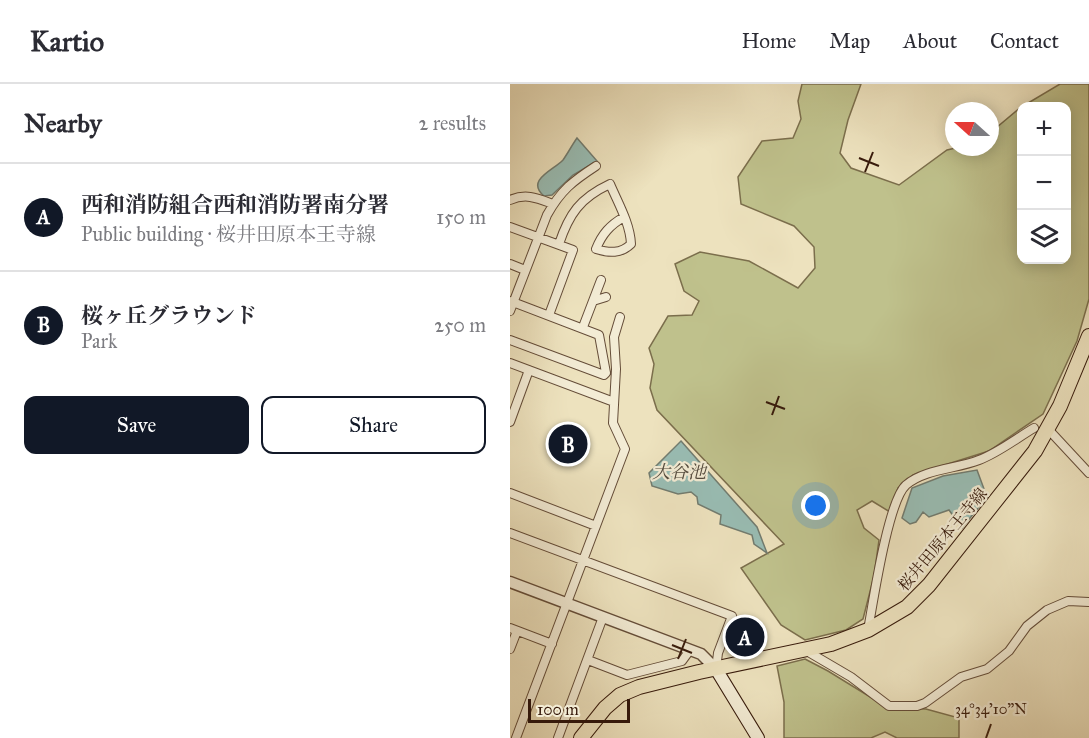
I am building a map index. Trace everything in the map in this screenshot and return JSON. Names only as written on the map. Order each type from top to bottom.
[{"type":"main road","name":"桜井田原本王寺線","points":[[581,738],[605,708],[620,695],[646,685],[839,642],[868,630],[907,607],[929,585],[1016,477],[1041,429],[1072,380],[1089,336]]},
{"type":"main road","points":[[716,669],[758,738]]},
{"type":"street","points":[[510,312],[512,301],[553,204],[568,185],[596,166]]},
{"type":"street","points":[[559,244],[565,226],[580,203],[593,192],[610,184],[624,217],[630,234],[631,244],[625,250],[609,253],[596,249],[600,239],[611,225],[624,217]]},
{"type":"street","points":[[510,200],[531,195],[553,204]]},
{"type":"street","points":[[510,227],[573,250],[549,315]]},
{"type":"street","points":[[510,264],[525,270]]},
{"type":"street","points":[[583,327],[601,280]]},
{"type":"street","points":[[593,301],[606,297]]},
{"type":"street","points":[[510,340],[604,375],[606,373],[599,335],[512,301]]},
{"type":"street","points":[[516,738],[625,449],[613,423],[616,369],[614,337],[620,317]]},
{"type":"street","points":[[510,363],[614,402]]},
{"type":"street","points":[[510,422],[529,370]]},
{"type":"street","points":[[868,630],[888,532],[896,504],[904,487],[919,477],[981,459],[1041,429],[1089,473]]},
{"type":"street","points":[[510,494],[596,526]]},
{"type":"street","points":[[510,533],[732,616],[718,653],[716,669]]},
{"type":"street","points":[[510,582],[700,654],[716,669]]},
{"type":"street","points":[[804,650],[851,677],[889,706],[917,706],[925,703],[961,677],[992,666],[1009,651],[1027,626],[1047,610],[1068,601],[1089,602]]},
{"type":"street","points":[[558,738],[603,617]]},
{"type":"street","points":[[510,649],[514,629],[552,644]]},
{"type":"street","points":[[588,660],[627,675],[682,661],[690,650]]},
{"type":"green space","points":[[802,84],[861,84],[848,120],[840,153],[851,168],[899,185],[945,151],[945,156],[999,156],[999,125],[1017,110],[1017,264],[1071,264],[1071,102],[1030,102],[1060,84],[1089,84],[1089,299],[1077,341],[1043,414],[989,451],[913,475],[898,488],[890,512],[872,501],[857,510],[864,528],[879,540],[874,576],[863,619],[846,630],[805,640],[781,625],[741,568],[784,544],[657,410],[650,388],[654,364],[649,348],[668,316],[692,315],[699,301],[684,291],[675,264],[700,252],[749,261],[798,288],[815,268],[814,247],[794,226],[741,204],[738,177],[762,141],[793,138],[801,119],[798,101]]},
{"type":"green space","points":[[805,659],[888,708],[926,709],[959,718],[959,738],[897,738],[885,732],[871,738],[784,738],[784,702],[777,666]]},
{"type":"water","points":[[577,138],[597,161],[573,175],[552,195],[544,196],[539,190],[539,180],[563,160]]},
{"type":"water","name":"大谷池","points":[[681,441],[757,527],[767,553],[754,544],[752,535],[720,524],[721,515],[698,504],[697,497],[691,492],[678,494],[652,486],[649,473]]},
{"type":"water","points":[[977,470],[987,497],[962,528],[949,510],[929,517],[923,512],[916,522],[910,524],[902,518],[912,488],[943,476]]},
{"type":"place","name":"桜ヶ丘グラウンド","points":[[568,444]]},
{"type":"place","name":"西和消防組合西和消防署南分署","points":[[745,637]]}]
